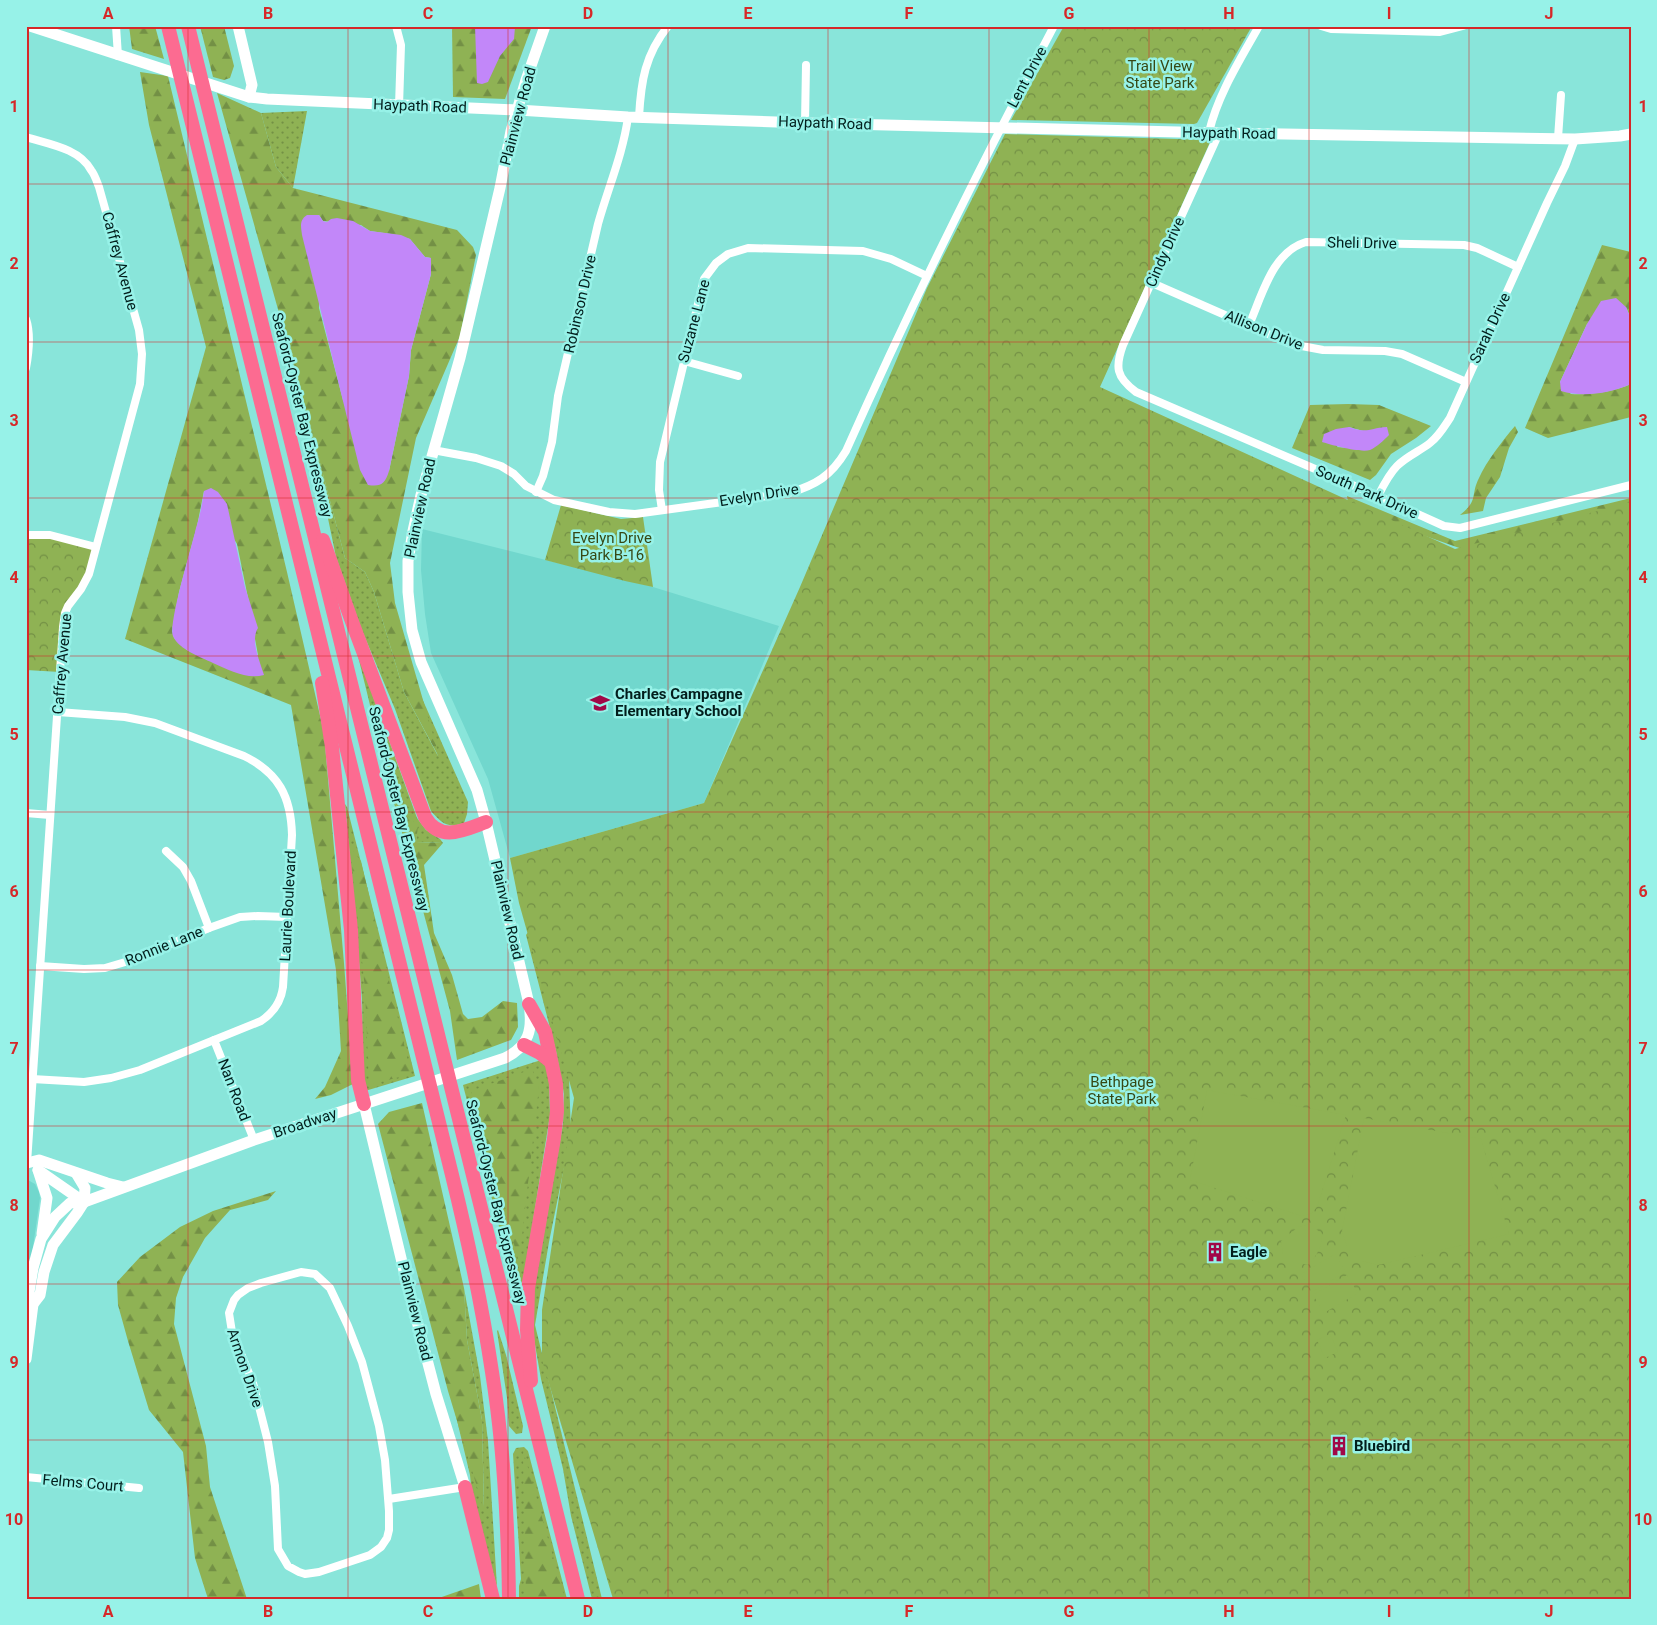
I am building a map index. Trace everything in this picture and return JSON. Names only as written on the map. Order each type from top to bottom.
[{"type":"highway","points":[[168,26],[434,1101],[475,1274],[493,1373],[505,1489],[509,1599]]},
{"type":"highway","name":"Seaford-Oyster Bay Expressway","points":[[188,26],[578,1599]]},
{"type":"highway","points":[[301,481],[425,817],[433,827],[451,833],[486,822]]},
{"type":"highway","points":[[314,618],[332,747],[351,930],[358,1080],[364,1104]]},
{"type":"highway","points":[[529,1004],[545,1032],[556,1084],[556,1124],[531,1271],[527,1315],[528,1345],[538,1436]]},
{"type":"highway","points":[[524,1045],[550,1060]]},
{"type":"highway","points":[[465,1487],[494,1599]]},
{"type":"main road","name":"Haypath Road","points":[[30,26],[249,97],[267,99],[634,117],[1000,128],[1575,139],[1631,134]]},
{"type":"main road","points":[[238,26],[252,85],[249,97]]},
{"type":"main road","name":"Plainview Road","points":[[524,1045],[531,1027],[529,1004],[486,822],[477,790],[424,670],[412,630],[408,592],[408,561],[412,531],[460,358],[500,188],[511,131],[545,26]]},
{"type":"main road","name":"Broadway","points":[[26,1359],[33,1304],[29,1292],[41,1239],[55,1217],[70,1203],[84,1202],[254,1140],[505,1058],[515,1053],[524,1045]]},
{"type":"main road","name":"Plainview Road","points":[[364,1104],[436,1394],[465,1487]]},
{"type":"main road","points":[[27,1162],[39,1160],[124,1187]]},
{"type":"main road","points":[[27,1162],[84,1202]]},
{"type":"main road","points":[[38,1170],[47,1198],[41,1239]]},
{"type":"main road","points":[[76,1173],[85,1188],[84,1202]]},
{"type":"main road","name":"Broadway","points":[[33,1304],[40,1295],[44,1272],[53,1245],[84,1202]]},
{"type":"street","points":[[116,26],[118,56]]},
{"type":"street","points":[[396,26],[401,44],[399,106]]},
{"type":"street","name":"Robinson Drive","points":[[536,492],[543,476],[552,442],[558,396],[598,224],[634,117],[647,62],[657,40],[668,26]]},
{"type":"street","name":"Lent Drive","points":[[1000,128],[1054,26]]},
{"type":"street","name":"Cindy Drive","points":[[1119,373],[1118,360],[1214,132],[1212,118],[1231,77],[1259,26]]},
{"type":"street","points":[[1321,26],[1331,29],[1440,32],[1463,26]]},
{"type":"street","points":[[805,122],[806,65]]},
{"type":"street","points":[[1558,138],[1561,95]]},
{"type":"street","name":"Evelyn Drive","points":[[433,450],[476,458],[501,466],[514,474],[526,486],[554,500],[609,512],[635,514],[789,493],[810,486],[827,476],[846,451],[927,276],[1000,128]]},
{"type":"street","name":"Caffrey Avenue","points":[[26,138],[68,150],[81,158],[91,168],[100,187],[139,330],[142,354],[140,384],[89,574],[65,613],[63,627],[27,1162]]},
{"type":"street","name":"Sarah Drive","points":[[1378,496],[1397,465],[1430,443],[1440,433],[1450,418],[1565,166],[1575,139]]},
{"type":"street","name":"Sheli Drive","points":[[1249,325],[1280,258],[1291,248],[1306,242],[1464,245],[1477,248],[1518,267]]},
{"type":"street","name":"Suzane Lane","points":[[662,510],[659,490],[660,462],[704,279],[716,263],[728,254],[748,248],[863,251],[891,259],[927,276]]},
{"type":"street","name":"Allison Drive","points":[[1152,283],[1291,344],[1306,348],[1385,351],[1402,354],[1466,382]]},
{"type":"street","points":[[26,318],[29,349],[26,368]]},
{"type":"street","points":[[684,361],[738,376]]},
{"type":"street","name":"South Park Drive","points":[[1119,373],[1127,385],[1136,392],[1444,526],[1460,528],[1631,485]]},
{"type":"street","points":[[26,535],[50,535],[96,547]]},
{"type":"street","name":"Laurie Boulevard","points":[[32,1079],[84,1082],[111,1078],[140,1070],[268,1016],[278,1004],[283,987],[292,816],[284,792],[275,779],[266,769],[244,756],[155,723],[124,717],[58,712]]},
{"type":"street","points":[[26,813],[50,815]]},
{"type":"street","points":[[166,850],[184,867],[209,928]]},
{"type":"street","name":"Ronnie Lane","points":[[40,966],[84,969],[105,968],[132,960],[240,917],[287,917]]},
{"type":"street","name":"Nan Road","points":[[214,1040],[254,1140]]},
{"type":"street","name":"Armon Drive","points":[[301,1272],[315,1274],[330,1288],[348,1326],[369,1386],[379,1426],[389,1498],[389,1530],[381,1548],[370,1555],[319,1572],[305,1574],[288,1566],[278,1550],[275,1486],[268,1442],[253,1383],[229,1322],[230,1308],[238,1295],[248,1288],[261,1283],[301,1272]]},
{"type":"street","name":"Felms Court","points":[[26,1477],[140,1488]]},
{"type":"street","points":[[389,1498],[465,1487]]},
{"type":"shaded area","points":[[475,26],[515,27],[514,39],[500,56],[488,82],[482,84],[477,83]]},
{"type":"shaded area","points":[[307,215],[319,215],[323,221],[327,222],[337,218],[353,221],[370,231],[401,235],[410,239],[425,257],[431,258],[431,274],[411,350],[409,376],[389,471],[384,482],[379,485],[368,485],[360,470],[302,235],[302,221]]},
{"type":"shaded area","points":[[1616,298],[1626,307],[1631,319],[1631,384],[1596,394],[1578,394],[1561,391],[1560,382],[1587,324],[1601,301]]},
{"type":"shaded area","points":[[1349,427],[1365,430],[1387,427],[1389,435],[1375,447],[1365,451],[1322,442],[1324,434],[1336,429]]},
{"type":"shaded area","points":[[211,488],[218,492],[227,504],[245,587],[258,628],[255,645],[264,675],[238,674],[225,669],[185,649],[173,636],[172,629],[177,601],[199,519],[204,491]]},
{"type":"shaded area","name":"Charles Campagne Elementary School","points":[[422,529],[653,587],[779,626],[704,803],[510,858],[488,779],[431,653],[421,570]]},
{"type":"shaded area","points":[[26,1179],[35,1184],[40,1198],[26,1296]]},
{"type":"green space","points":[[129,26],[155,26],[164,59],[132,49]]},
{"type":"green space","points":[[200,26],[224,26],[234,66],[230,78],[224,80],[213,77]]},
{"type":"green space","points":[[452,26],[532,26],[505,99],[453,97]]},
{"type":"green space","name":"Trail View State Park","points":[[1064,26],[1252,26],[1197,123],[1011,120]]},
{"type":"green space","points":[[140,72],[168,76],[324,733],[353,1084],[331,1095],[315,1099],[325,1087],[341,1051],[336,970],[291,705],[125,639],[206,347],[149,125]],"holes":[[[204,491],[237,544],[258,655],[188,651],[174,638],[172,631],[179,592],[197,526]]]},
{"type":"green space","points":[[217,93],[261,113],[276,167],[293,188],[457,230],[473,247],[476,255],[460,336],[416,438],[390,563],[395,603],[440,759],[404,692],[374,592],[365,572],[345,558],[303,398]],"holes":[[[319,215],[323,221],[361,225],[370,231],[410,239],[425,257],[431,258],[431,274],[411,350],[409,376],[389,471],[343,400],[319,308]]]},
{"type":"green space","points":[[307,111],[293,188],[276,167],[261,113]]},
{"type":"green space","name":"Bethpage State Park","points":[[1005,134],[1211,140],[1100,387],[1455,549],[1631,502],[1631,1599],[613,1599],[542,1360],[542,1310],[574,1098],[519,903],[510,858],[704,803],[800,587],[927,288]]},
{"type":"green space","points":[[1602,245],[1631,252],[1631,319],[1626,307],[1587,324],[1560,382],[1571,394],[1602,392],[1631,384],[1631,417],[1548,438],[1525,428]]},
{"type":"green space","points":[[303,398],[345,558],[365,572],[374,592],[404,692],[438,756],[421,696],[468,802],[464,823],[458,825],[445,824],[431,811],[395,709],[361,628],[336,557]]},
{"type":"green space","points":[[1310,405],[1379,405],[1431,426],[1391,454],[1376,475],[1370,480],[1292,448]],"holes":[[[1349,427],[1367,432],[1369,450],[1337,447]]]},
{"type":"green space","points":[[1515,426],[1518,432],[1509,448],[1500,477],[1486,498],[1483,511],[1460,515],[1470,505],[1476,484],[1486,465]]},
{"type":"green space","points":[[1347,496],[1455,541],[1631,498],[1631,505],[1465,550],[1349,509]]},
{"type":"green space","name":"Evelyn Drive Park B-16","points":[[561,505],[621,519],[643,517],[653,587],[545,560]]},
{"type":"green space","points":[[36,534],[96,547],[89,574],[68,606],[60,672],[26,670],[26,535]]},
{"type":"green space","points":[[357,652],[417,818],[426,830],[443,843],[416,842],[417,826],[394,803]]},
{"type":"green space","points":[[394,803],[418,826],[416,842],[443,843],[424,865],[434,933],[452,975],[463,1014],[468,1019],[482,1017],[503,1001],[517,1003],[518,1027],[511,1040],[457,1060],[450,1011]]},
{"type":"green space","points":[[345,804],[415,1076],[365,1091],[362,1056],[362,999]]},
{"type":"green space","points":[[350,847],[361,861],[411,1074],[369,1085],[365,989]]},
{"type":"green space","points":[[531,928],[569,1077],[571,1133],[549,1242],[535,1325],[602,1599],[592,1599],[571,1516],[563,1469],[541,1379],[534,1339],[532,1302],[563,1124],[564,1094],[556,1051],[526,935]]},
{"type":"green space","points":[[538,1061],[545,1061],[549,1079],[550,1115],[521,1295],[518,1294],[507,1258],[463,1085]]},
{"type":"green space","points":[[532,1069],[539,1087],[519,1262],[471,1091]]},
{"type":"green space","points":[[1207,1090],[1346,1115],[1318,1204],[1313,1212],[1299,1215],[1190,1180]]},
{"type":"green space","points":[[422,1103],[464,1288],[467,1340],[482,1420],[484,1510],[448,1391],[378,1124],[389,1112]]},
{"type":"green space","points":[[1364,1118],[1481,1139],[1509,1234],[1378,1265],[1362,1261],[1347,1246],[1342,1231]]},
{"type":"green space","points":[[276,1191],[268,1200],[230,1210],[205,1238],[183,1277],[176,1298],[174,1324],[206,1446],[210,1487],[247,1599],[208,1599],[195,1558],[183,1452],[149,1410],[118,1305],[117,1282],[140,1257],[180,1227],[213,1211]]},
{"type":"green space","points":[[1310,1224],[1322,1234],[1318,1251],[1308,1265],[1293,1262],[1283,1254],[1281,1241],[1298,1227]]},
{"type":"green space","points":[[1335,1254],[1346,1272],[1312,1292],[1301,1274]]},
{"type":"green space","points":[[1347,1275],[1358,1293],[1324,1313],[1313,1295]]},
{"type":"green space","points":[[464,1288],[480,1376],[488,1441],[497,1587],[472,1495],[470,1475],[455,1412],[484,1507],[482,1420],[467,1340]]},
{"type":"green space","points":[[498,1330],[523,1426],[522,1433],[516,1434],[509,1426]]},
{"type":"green space","points":[[1330,1334],[1338,1352],[1325,1358],[1317,1340]]},
{"type":"green space","points":[[524,1447],[528,1451],[567,1599],[519,1599],[521,1579],[513,1454],[516,1448]]},
{"type":"green space","points":[[523,1450],[565,1599],[526,1599]]},
{"type":"green space","points":[[479,1584],[481,1599],[436,1599]]},
{"type":"place","name":"Charles Campagne Elementary School","points":[[600,703]]},
{"type":"place","name":"Eagle","points":[[1215,1252]]},
{"type":"place","name":"Bluebird","points":[[1339,1446]]}]
